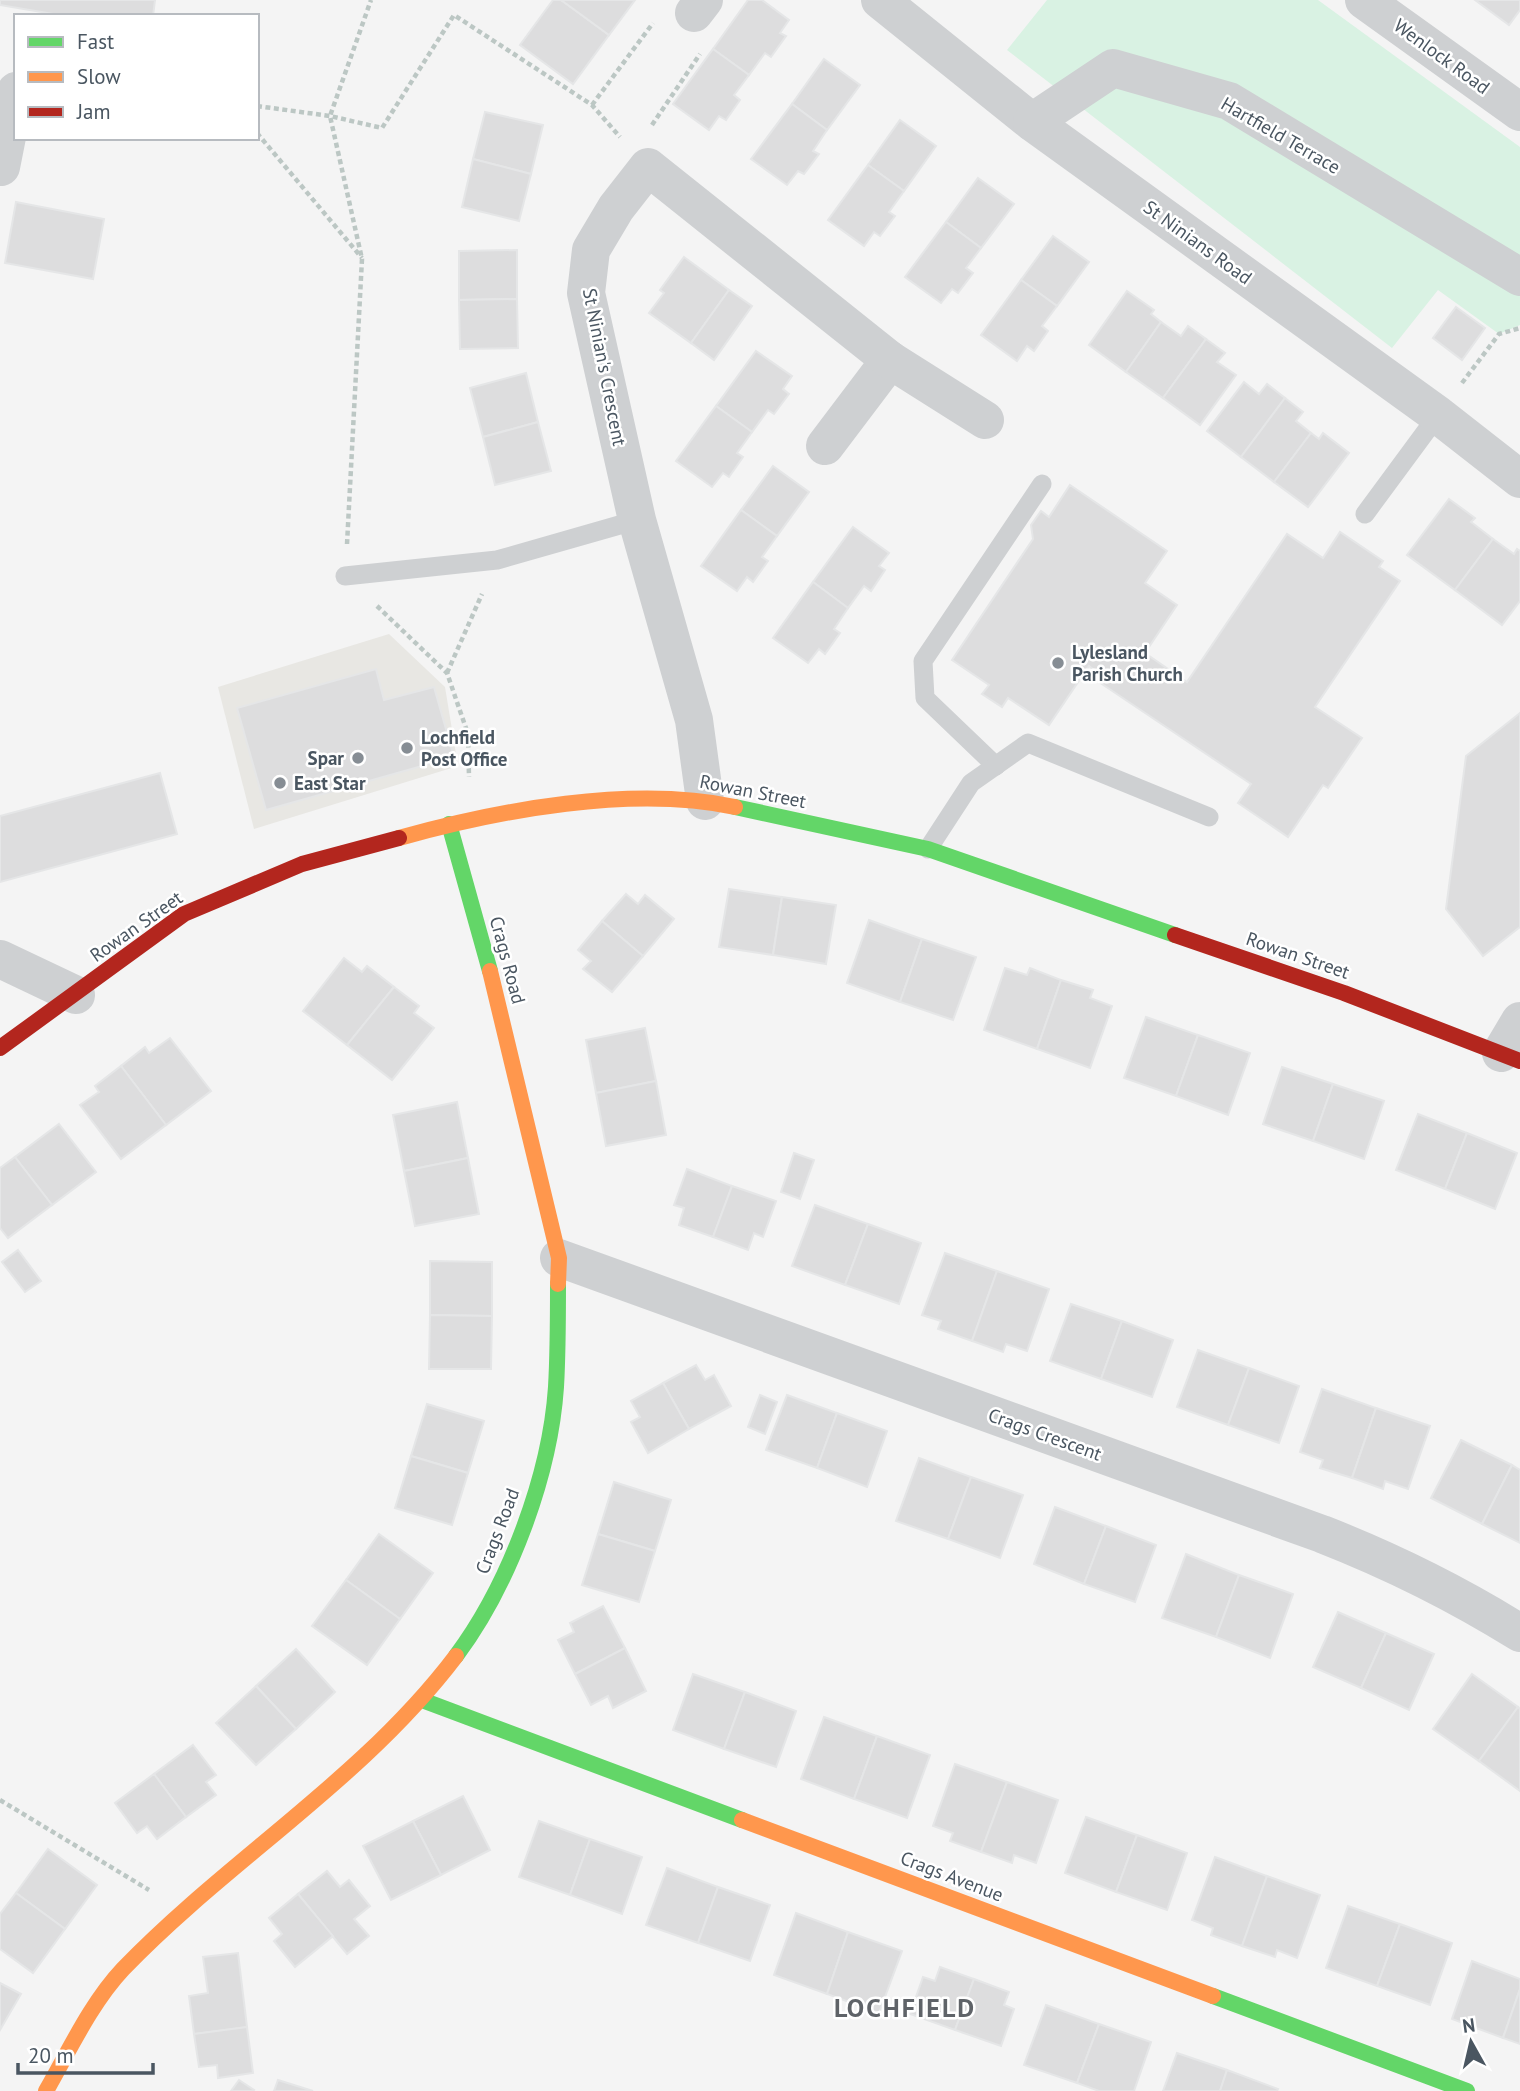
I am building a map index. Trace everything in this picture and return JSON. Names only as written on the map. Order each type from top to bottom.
[{"type":"street","name":"St Ninians Road","points":[[880,0],[1032,122],[1438,415],[1520,480]]},
{"type":"street","name":"Wenlock Road","points":[[1364,0],[1520,112]]},
{"type":"street","name":"Hartfield Terrace","points":[[1032,122],[1114,68],[1229,101],[1520,277]]},
{"type":"street","points":[[1,167],[14,101]]},
{"type":"street","points":[[641,159],[890,360],[985,420]]},
{"type":"street","name":"St Ninian's Crescent","points":[[641,159],[591,250],[586,293],[637,520],[694,720],[705,801]]},
{"type":"street","points":[[825,446],[890,360]]},
{"type":"street","name":"Rowan Street","points":[[0,1048],[184,914],[302,864],[449,824],[548,805],[705,801],[928,849],[1344,993],[1514,1045]]},
{"type":"street","name":"Crags Road","points":[[46,2091],[82,2028],[121,1971],[369,1753],[422,1700],[474,1631],[511,1563],[541,1470],[556,1389],[559,1258],[490,971],[449,824]]},
{"type":"street","points":[[0,959],[76,995]]},
{"type":"street","name":"Crags Crescent","points":[[559,1258],[1386,1559],[1463,1597],[1520,1633]]},
{"type":"street","name":"Crags Avenue","points":[[422,1700],[1468,2091]]},
{"type":"lane","points":[[1365,514],[1438,415]]},
{"type":"lane","points":[[996,766],[925,698],[923,661],[1042,484]]},
{"type":"lane","points":[[345,576],[497,559],[637,520]]},
{"type":"lane","points":[[928,849],[971,783],[1028,743],[1209,817]]},
{"type":"path","points":[[371,0],[330,116],[362,259],[345,576],[447,673],[468,734],[471,819]]},
{"type":"path","points":[[259,106],[330,116],[382,128],[454,15],[592,105],[641,159],[707,44],[699,6],[663,10],[592,105]]},
{"type":"path","points":[[259,135],[362,259]]},
{"type":"path","points":[[1438,415],[1499,334],[1520,328]]},
{"type":"path","points":[[447,673],[497,559]]},
{"type":"path","points":[[0,1800],[185,1912]]},
{"type":"shaded area","points":[[389,634],[445,687],[458,766],[254,829],[218,687]]},
{"type":"green space","points":[[1047,0],[1318,0],[1520,147],[1520,325],[1499,334],[1438,290],[1392,348],[1007,50]]},
{"type":"building","points":[[0,0],[155,0],[153,14],[53,14],[0,5]]},
{"type":"building","points":[[553,0],[561,0],[609,35],[573,84],[520,45]]},
{"type":"building","points":[[561,0],[635,0],[609,35]]},
{"type":"building","points":[[748,0],[762,0],[789,20],[780,33],[786,36],[771,57],[765,53],[749,75],[713,49]]},
{"type":"building","points":[[1475,0],[1520,0],[1520,10],[1509,25]]},
{"type":"building","points":[[713,49],[749,75],[734,95],[740,100],[726,120],[719,116],[709,130],[673,104]]},
{"type":"building","points":[[824,59],[860,85],[827,130],[792,104]]},
{"type":"building","points":[[792,104],[827,130],[813,151],[819,154],[804,174],[798,171],[787,185],[751,159]]},
{"type":"building","points":[[485,112],[543,125],[531,174],[473,159]]},
{"type":"building","points":[[900,120],[936,146],[904,191],[868,165]]},
{"type":"building","points":[[473,159],[531,174],[519,221],[462,207]]},
{"type":"building","points":[[868,165],[904,191],[889,212],[895,216],[880,236],[874,232],[864,246],[828,220]]},
{"type":"building","points":[[978,178],[1014,204],[981,248],[946,222]]},
{"type":"building","points":[[16,202],[104,219],[93,279],[5,263]]},
{"type":"building","points":[[946,222],[981,248],[966,268],[973,273],[958,293],[952,289],[941,303],[905,277]]},
{"type":"building","points":[[1053,236],[1089,262],[1057,306],[1021,280]]},
{"type":"building","points":[[517,250],[517,299],[459,300],[459,251]]},
{"type":"building","points":[[684,257],[729,290],[691,343],[649,313],[664,293],[660,290]]},
{"type":"building","points":[[1021,280],[1057,306],[1042,326],[1048,331],[1034,351],[1027,346],[1017,361],[981,335]]},
{"type":"building","points":[[729,290],[752,306],[714,360],[691,343]]},
{"type":"building","points":[[1127,291],[1154,310],[1151,314],[1161,322],[1126,372],[1089,345]]},
{"type":"building","points":[[517,299],[518,348],[460,349],[459,300]]},
{"type":"building","points":[[1456,307],[1485,328],[1462,360],[1433,338]]},
{"type":"building","points":[[1161,322],[1181,336],[1188,326],[1206,339],[1163,398],[1126,372]]},
{"type":"building","points":[[1206,339],[1225,353],[1217,362],[1236,375],[1200,425],[1163,398]]},
{"type":"building","points":[[756,351],[792,376],[783,389],[789,394],[774,414],[768,410],[752,432],[716,406]]},
{"type":"building","points":[[526,373],[538,422],[483,437],[470,388]]},
{"type":"building","points":[[1244,382],[1259,394],[1267,384],[1285,398],[1241,457],[1207,431]]},
{"type":"building","points":[[1285,398],[1303,412],[1296,421],[1311,433],[1274,482],[1241,457]]},
{"type":"building","points":[[716,406],[752,432],[737,453],[743,457],[729,477],[723,473],[712,487],[676,461]]},
{"type":"building","points":[[538,422],[551,471],[495,485],[483,437]]},
{"type":"building","points":[[1311,433],[1319,439],[1323,433],[1349,453],[1308,507],[1274,482]]},
{"type":"building","points":[[773,466],[809,492],[777,536],[741,510]]},
{"type":"building","name":"Lylesland Parish Church","points":[[1070,485],[1167,551],[1145,583],[1177,605],[1145,653],[1187,682],[1287,534],[1323,558],[1340,532],[1383,561],[1379,567],[1400,581],[1315,707],[1362,738],[1328,788],[1323,785],[1288,837],[1238,803],[1251,784],[1090,676],[1094,670],[1089,666],[1049,725],[1008,698],[1002,707],[982,694],[989,685],[952,660],[1033,539],[1031,525],[1041,511],[1049,517]]},
{"type":"building","points":[[1449,499],[1475,518],[1471,522],[1493,539],[1455,590],[1407,555]]},
{"type":"building","points":[[741,510],[777,536],[762,557],[768,561],[753,582],[747,577],[737,591],[701,566]]},
{"type":"building","points":[[853,527],[889,553],[879,566],[885,570],[871,591],[864,586],[848,608],[813,582]]},
{"type":"building","points":[[1493,539],[1514,554],[1517,549],[1520,551],[1520,601],[1502,625],[1455,590]]},
{"type":"building","points":[[813,582],[848,608],[834,629],[840,633],[825,654],[819,649],[808,663],[773,638]]},
{"type":"building","points":[[376,669],[384,700],[434,687],[454,757],[266,810],[237,708]]},
{"type":"building","points":[[1520,713],[1520,927],[1483,956],[1446,909],[1466,756]]},
{"type":"building","points":[[160,773],[177,834],[0,882],[0,816]]},
{"type":"building","points":[[729,889],[782,897],[773,955],[719,947]]},
{"type":"building","points":[[626,894],[638,904],[645,895],[674,919],[643,956],[602,921]]},
{"type":"building","points":[[782,897],[836,905],[826,964],[773,955]]},
{"type":"building","points":[[869,920],[922,939],[900,1002],[847,983]]},
{"type":"building","points":[[602,921],[643,956],[612,992],[583,969],[591,961],[578,950]]},
{"type":"building","points":[[922,939],[976,957],[953,1020],[900,1002]]},
{"type":"building","points":[[344,958],[362,972],[367,966],[394,987],[347,1045],[303,1011]]},
{"type":"building","points":[[1005,968],[1027,975],[1030,968],[1061,980],[1037,1049],[984,1030]]},
{"type":"building","points":[[1061,980],[1093,990],[1090,998],[1112,1006],[1090,1068],[1037,1049]]},
{"type":"building","points":[[394,987],[419,1006],[414,1013],[434,1028],[392,1080],[347,1045]]},
{"type":"building","points":[[1146,1017],[1198,1035],[1176,1096],[1124,1078]]},
{"type":"building","points":[[645,1028],[656,1081],[596,1093],[586,1040]]},
{"type":"building","points":[[1198,1035],[1250,1053],[1228,1115],[1176,1096]]},
{"type":"building","points":[[170,1038],[211,1091],[166,1125],[121,1066],[145,1047],[149,1053]]},
{"type":"building","points":[[121,1066],[166,1125],[121,1159],[80,1105],[99,1092],[95,1086]]},
{"type":"building","points":[[1282,1067],[1333,1084],[1313,1141],[1263,1124]]},
{"type":"building","points":[[656,1081],[666,1135],[606,1146],[596,1093]]},
{"type":"building","points":[[1333,1084],[1384,1101],[1364,1159],[1313,1141]]},
{"type":"building","points":[[457,1102],[468,1158],[404,1171],[393,1115]]},
{"type":"building","points":[[1418,1114],[1467,1133],[1445,1189],[1396,1170]]},
{"type":"building","points":[[59,1124],[96,1172],[52,1205],[15,1157]]},
{"type":"building","points":[[1467,1133],[1517,1153],[1495,1209],[1445,1189]]},
{"type":"building","points":[[794,1153],[814,1160],[800,1199],[781,1192]]},
{"type":"building","points":[[15,1157],[52,1205],[8,1238],[0,1228],[0,1168]]},
{"type":"building","points":[[468,1158],[479,1214],[415,1226],[404,1171]]},
{"type":"building","points":[[687,1169],[732,1186],[713,1237],[679,1225],[684,1208],[674,1205]]},
{"type":"building","points":[[732,1186],[776,1201],[763,1237],[754,1233],[748,1250],[713,1237]]},
{"type":"building","points":[[815,1205],[868,1224],[845,1285],[792,1266]]},
{"type":"building","points":[[868,1224],[921,1243],[899,1304],[845,1285]]},
{"type":"building","points":[[18,1250],[41,1281],[25,1292],[2,1262]]},
{"type":"building","points":[[945,1253],[997,1271],[972,1341],[938,1329],[941,1321],[922,1315]]},
{"type":"building","points":[[430,1261],[492,1262],[492,1316],[430,1315]]},
{"type":"building","points":[[997,1271],[1049,1289],[1027,1351],[1006,1344],[1003,1352],[972,1341]]},
{"type":"building","points":[[1071,1304],[1122,1321],[1101,1379],[1050,1361]]},
{"type":"building","points":[[430,1315],[492,1316],[491,1369],[429,1369]]},
{"type":"building","points":[[1122,1321],[1173,1340],[1152,1397],[1101,1379]]},
{"type":"building","points":[[1198,1350],[1249,1368],[1228,1425],[1177,1407]]},
{"type":"building","points":[[696,1365],[705,1380],[714,1375],[731,1406],[689,1429],[663,1383]]},
{"type":"building","points":[[1249,1368],[1299,1386],[1279,1443],[1228,1425]]},
{"type":"building","points":[[663,1383],[689,1429],[648,1453],[631,1422],[640,1417],[631,1401]]},
{"type":"building","points":[[1322,1389],[1376,1408],[1352,1478],[1320,1468],[1323,1460],[1300,1452]]},
{"type":"building","points":[[760,1395],[777,1402],[765,1434],[748,1427]]},
{"type":"building","points":[[787,1395],[837,1413],[817,1468],[766,1450]]},
{"type":"building","points":[[427,1404],[484,1421],[468,1473],[411,1456]]},
{"type":"building","points":[[1376,1408],[1430,1426],[1408,1489],[1385,1481],[1383,1489],[1352,1478]]},
{"type":"building","points":[[837,1413],[887,1431],[867,1487],[817,1468]]},
{"type":"building","points":[[1461,1440],[1512,1465],[1482,1524],[1431,1498]]},
{"type":"building","points":[[411,1456],[468,1473],[452,1525],[395,1508]]},
{"type":"building","points":[[919,1458],[971,1477],[948,1539],[896,1521]]},
{"type":"building","points":[[1512,1465],[1520,1470],[1520,1543],[1482,1524]]},
{"type":"building","points":[[971,1477],[1023,1495],[1000,1558],[948,1539]]},
{"type":"building","points":[[614,1482],[671,1500],[655,1551],[598,1534]]},
{"type":"building","points":[[1055,1507],[1106,1526],[1084,1584],[1034,1564]]},
{"type":"building","points":[[1106,1526],[1156,1545],[1135,1602],[1084,1584]]},
{"type":"building","points":[[379,1534],[433,1573],[400,1619],[346,1580]]},
{"type":"building","points":[[598,1534],[655,1551],[639,1602],[582,1585]]},
{"type":"building","points":[[1186,1554],[1239,1575],[1216,1637],[1162,1618]]},
{"type":"building","points":[[1239,1575],[1293,1594],[1270,1658],[1216,1637]]},
{"type":"building","points":[[346,1580],[400,1619],[367,1665],[312,1626]]},
{"type":"building","points":[[603,1606],[625,1648],[575,1674],[558,1640],[574,1632],[570,1623]]},
{"type":"building","points":[[1338,1612],[1386,1633],[1361,1688],[1313,1667]]},
{"type":"building","points":[[1386,1633],[1434,1654],[1409,1710],[1361,1688]]},
{"type":"building","points":[[625,1648],[646,1691],[613,1708],[608,1696],[591,1705],[575,1674]]},
{"type":"building","points":[[296,1649],[335,1692],[296,1729],[256,1686]]},
{"type":"building","points":[[693,1674],[745,1692],[724,1749],[673,1730]]},
{"type":"building","points":[[1472,1674],[1518,1707],[1479,1761],[1433,1729]]},
{"type":"building","points":[[256,1686],[296,1729],[256,1765],[216,1723]]},
{"type":"building","points":[[745,1692],[796,1711],[776,1767],[724,1749]]},
{"type":"building","points":[[1518,1707],[1520,1709],[1520,1791],[1479,1761]]},
{"type":"building","points":[[824,1717],[877,1736],[854,1799],[801,1779]]},
{"type":"building","points":[[877,1736],[930,1755],[907,1818],[854,1799]]},
{"type":"building","points":[[193,1745],[216,1775],[206,1782],[216,1795],[186,1817],[154,1774]]},
{"type":"building","points":[[955,1764],[1007,1782],[981,1852],[950,1841],[953,1833],[933,1826]]},
{"type":"building","points":[[154,1774],[186,1817],[157,1839],[147,1826],[137,1833],[115,1803]]},
{"type":"building","points":[[1007,1782],[1058,1800],[1036,1863],[1014,1855],[1012,1863],[981,1852]]},
{"type":"building","points":[[463,1796],[490,1850],[441,1875],[413,1821]]},
{"type":"building","points":[[1086,1817],[1137,1835],[1116,1892],[1065,1873]]},
{"type":"building","points":[[413,1821],[441,1875],[391,1900],[363,1846]]},
{"type":"building","points":[[539,1821],[590,1839],[570,1895],[519,1877]]},
{"type":"building","points":[[1137,1835],[1187,1853],[1167,1910],[1116,1892]]},
{"type":"building","points":[[590,1839],[642,1857],[622,1914],[570,1895]]},
{"type":"building","points":[[48,1849],[97,1885],[65,1929],[16,1893]]},
{"type":"building","points":[[1215,1857],[1267,1876],[1242,1946],[1211,1935],[1213,1928],[1192,1920]]},
{"type":"building","points":[[667,1868],[718,1887],[698,1943],[646,1925]]},
{"type":"building","points":[[327,1871],[340,1887],[349,1880],[370,1906],[354,1919],[369,1936],[347,1954],[298,1894]]},
{"type":"building","points":[[1267,1876],[1320,1895],[1297,1958],[1277,1950],[1275,1957],[1242,1946]]},
{"type":"building","points":[[718,1887],[770,1905],[750,1961],[698,1943]]},
{"type":"building","points":[[16,1893],[65,1929],[33,1973],[0,1949],[0,1914]]},
{"type":"building","points":[[298,1894],[333,1936],[295,1967],[274,1941],[282,1934],[269,1918]]},
{"type":"building","points":[[1348,1906],[1400,1924],[1377,1986],[1326,1968]]},
{"type":"building","points":[[796,1913],[848,1932],[827,1994],[774,1975]]},
{"type":"building","points":[[1400,1924],[1452,1943],[1430,2005],[1377,1986]]},
{"type":"building","points":[[848,1932],[902,1951],[879,2013],[827,1994]]},
{"type":"building","points":[[238,1953],[247,2027],[194,2034],[189,1996],[208,1993],[203,1957]]},
{"type":"building","points":[[1472,1961],[1520,1979],[1520,1989],[1503,2038],[1452,2019]]},
{"type":"building","points":[[940,1967],[974,1979],[955,2030],[910,2014],[923,1977],[935,1981]]},
{"type":"building","points":[[974,1979],[1009,1992],[1004,2005],[1014,2009],[1001,2046],[955,2030]]},
{"type":"building","points":[[0,1983],[21,1994],[0,2030]]},
{"type":"building","points":[[1520,1989],[1520,2044],[1503,2038]]},
{"type":"building","points":[[1046,2005],[1099,2024],[1077,2083],[1024,2065]]},
{"type":"building","points":[[1099,2024],[1151,2042],[1134,2091],[1099,2091],[1077,2083]]},
{"type":"building","points":[[247,2027],[253,2073],[218,2078],[217,2065],[199,2067],[194,2034]]},
{"type":"building","points":[[1177,2053],[1227,2070],[1220,2091],[1163,2091]]},
{"type":"building","points":[[1227,2070],[1278,2089],[1220,2091]]},
{"type":"building","points":[[239,2080],[254,2090],[231,2091]]},
{"type":"building","points":[[278,2080],[313,2091],[274,2091]]},
{"type":"traffic: fast","points":[[735,807],[928,849],[1175,935]]},
{"type":"traffic: fast","points":[[449,824],[490,971]]},
{"type":"traffic: fast","points":[[456,1656],[493,1597],[524,1528],[536,1493],[552,1421],[556,1387],[558,1284]]},
{"type":"traffic: fast","points":[[422,1700],[742,1820]]},
{"type":"traffic: fast","points":[[1213,1996],[1467,2091]]},
{"type":"traffic: slow","points":[[399,838],[479,818],[566,804],[653,799],[735,807]]},
{"type":"traffic: slow","points":[[490,971],[559,1258],[558,1284]]},
{"type":"traffic: slow","points":[[46,2091],[91,2012],[123,1969],[164,1929],[380,1741],[456,1656]]},
{"type":"traffic: slow","points":[[742,1820],[1213,1996]]},
{"type":"traffic: jam","points":[[0,1048],[184,914],[302,864],[399,838]]},
{"type":"traffic: jam","points":[[1175,935],[1344,993],[1520,1061]]},
{"type":"place","name":"Lylesland Parish Church","points":[[1058,663]]},
{"type":"place","name":"Lochfield Post Office","points":[[407,748]]},
{"type":"place","name":"Spar","points":[[358,758]]},
{"type":"place","name":"East Star","points":[[280,783]]},
{"type":"district","name":"LOCHFIELD","points":[[905,2007]]}]
